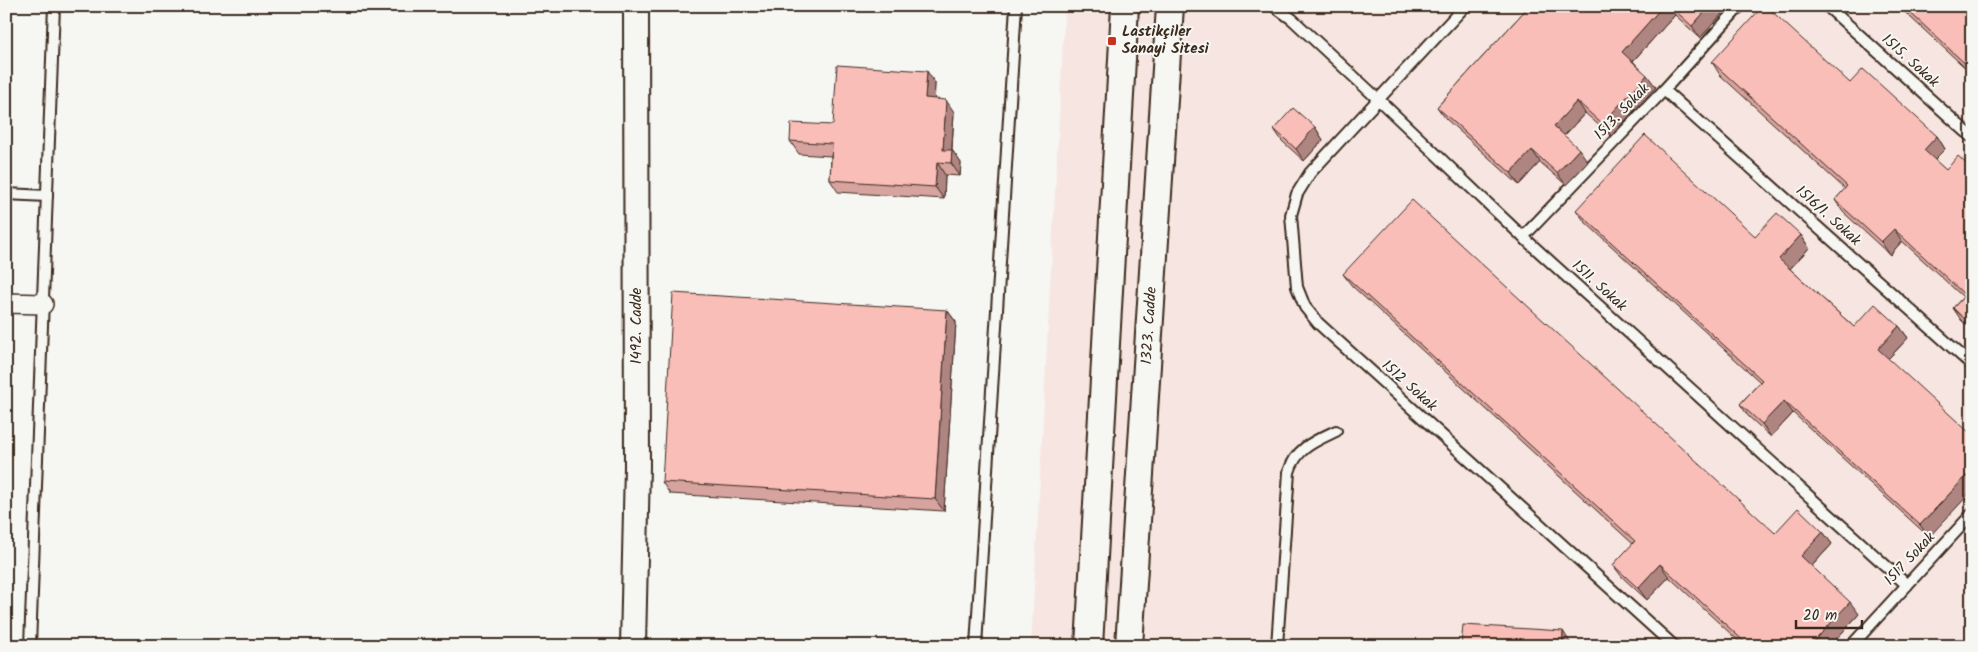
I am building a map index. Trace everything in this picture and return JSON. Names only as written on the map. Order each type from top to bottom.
[{"type":"main road","points":[[1089,646],[1125,6]]},
{"type":"main road","name":"1323. Cadde","points":[[1129,646],[1170,6]]},
{"type":"street","name":"1492. Cadde","points":[[633,646],[637,466],[636,6]]},
{"type":"street","points":[[6,303],[43,304]]},
{"type":"lane","points":[[30,646],[54,6]]},
{"type":"lane","points":[[976,646],[1016,6]]},
{"type":"lane","name":"1511. Sokak","points":[[1274,6],[1292,19],[1379,100],[1523,238],[1907,585]]},
{"type":"lane","points":[[1292,6],[1292,19]]},
{"type":"lane","name":"1512 Sokak","points":[[1465,6],[1310,173],[1297,194],[1291,215],[1297,287],[1305,307],[1318,323],[1674,646]]},
{"type":"lane","name":"1513. Sokak","points":[[1523,238],[1664,90],[1740,6]]},
{"type":"lane","name":"1515. Sokak","points":[[1827,6],[1972,138]]},
{"type":"lane","name":"1516/1. Sokak","points":[[1664,90],[1972,365]]},
{"type":"lane","points":[[6,194],[47,196]]},
{"type":"lane","points":[[1276,646],[1289,472],[1301,450],[1316,440],[1336,431]]},
{"type":"lane","name":"1517 Sokak","points":[[1851,646],[1972,514]]},
{"type":"shaded area","points":[[1065,6],[1972,6],[1972,646],[1031,646]]},
{"type":"building","points":[[1529,6],[1663,6],[1622,52],[1647,75],[1602,124],[1577,101],[1554,126],[1579,149],[1557,173],[1532,150],[1511,173],[1437,107]]},
{"type":"building","points":[[1670,6],[1710,6],[1692,26]]},
{"type":"building","points":[[1763,6],[1766,6],[1850,83],[1863,69],[1937,136],[1924,150],[1946,170],[1958,156],[1972,169],[1972,326],[1953,308],[1965,295],[1894,229],[1881,242],[1835,200],[1847,186],[1712,62]]},
{"type":"building","points":[[1903,6],[1972,6],[1972,70]]},
{"type":"building","points":[[837,65],[927,71],[925,98],[946,100],[943,150],[952,150],[951,163],[937,162],[935,187],[830,180],[832,144],[790,141],[791,123],[833,125]]},
{"type":"building","points":[[1293,108],[1315,127],[1296,149],[1274,129]]},
{"type":"building","points":[[1645,135],[1755,236],[1777,213],[1801,235],[1779,259],[1854,327],[1875,304],[1899,326],[1878,349],[1972,435],[1972,470],[1920,525],[1784,401],[1762,424],[1740,404],[1762,380],[1576,210]]},
{"type":"building","points":[[1412,200],[1775,533],[1798,508],[1823,532],[1801,556],[1850,602],[1810,646],[1749,646],[1660,564],[1638,588],[1613,565],[1635,541],[1343,274]]},
{"type":"building","points":[[673,293],[947,310],[935,499],[662,482]]},
{"type":"building","points":[[1463,625],[1563,631],[1562,646],[1461,646]]},
{"type":"place","name":"Lastikçiler Sanayi Sitesi","points":[[1112,41]]}]
